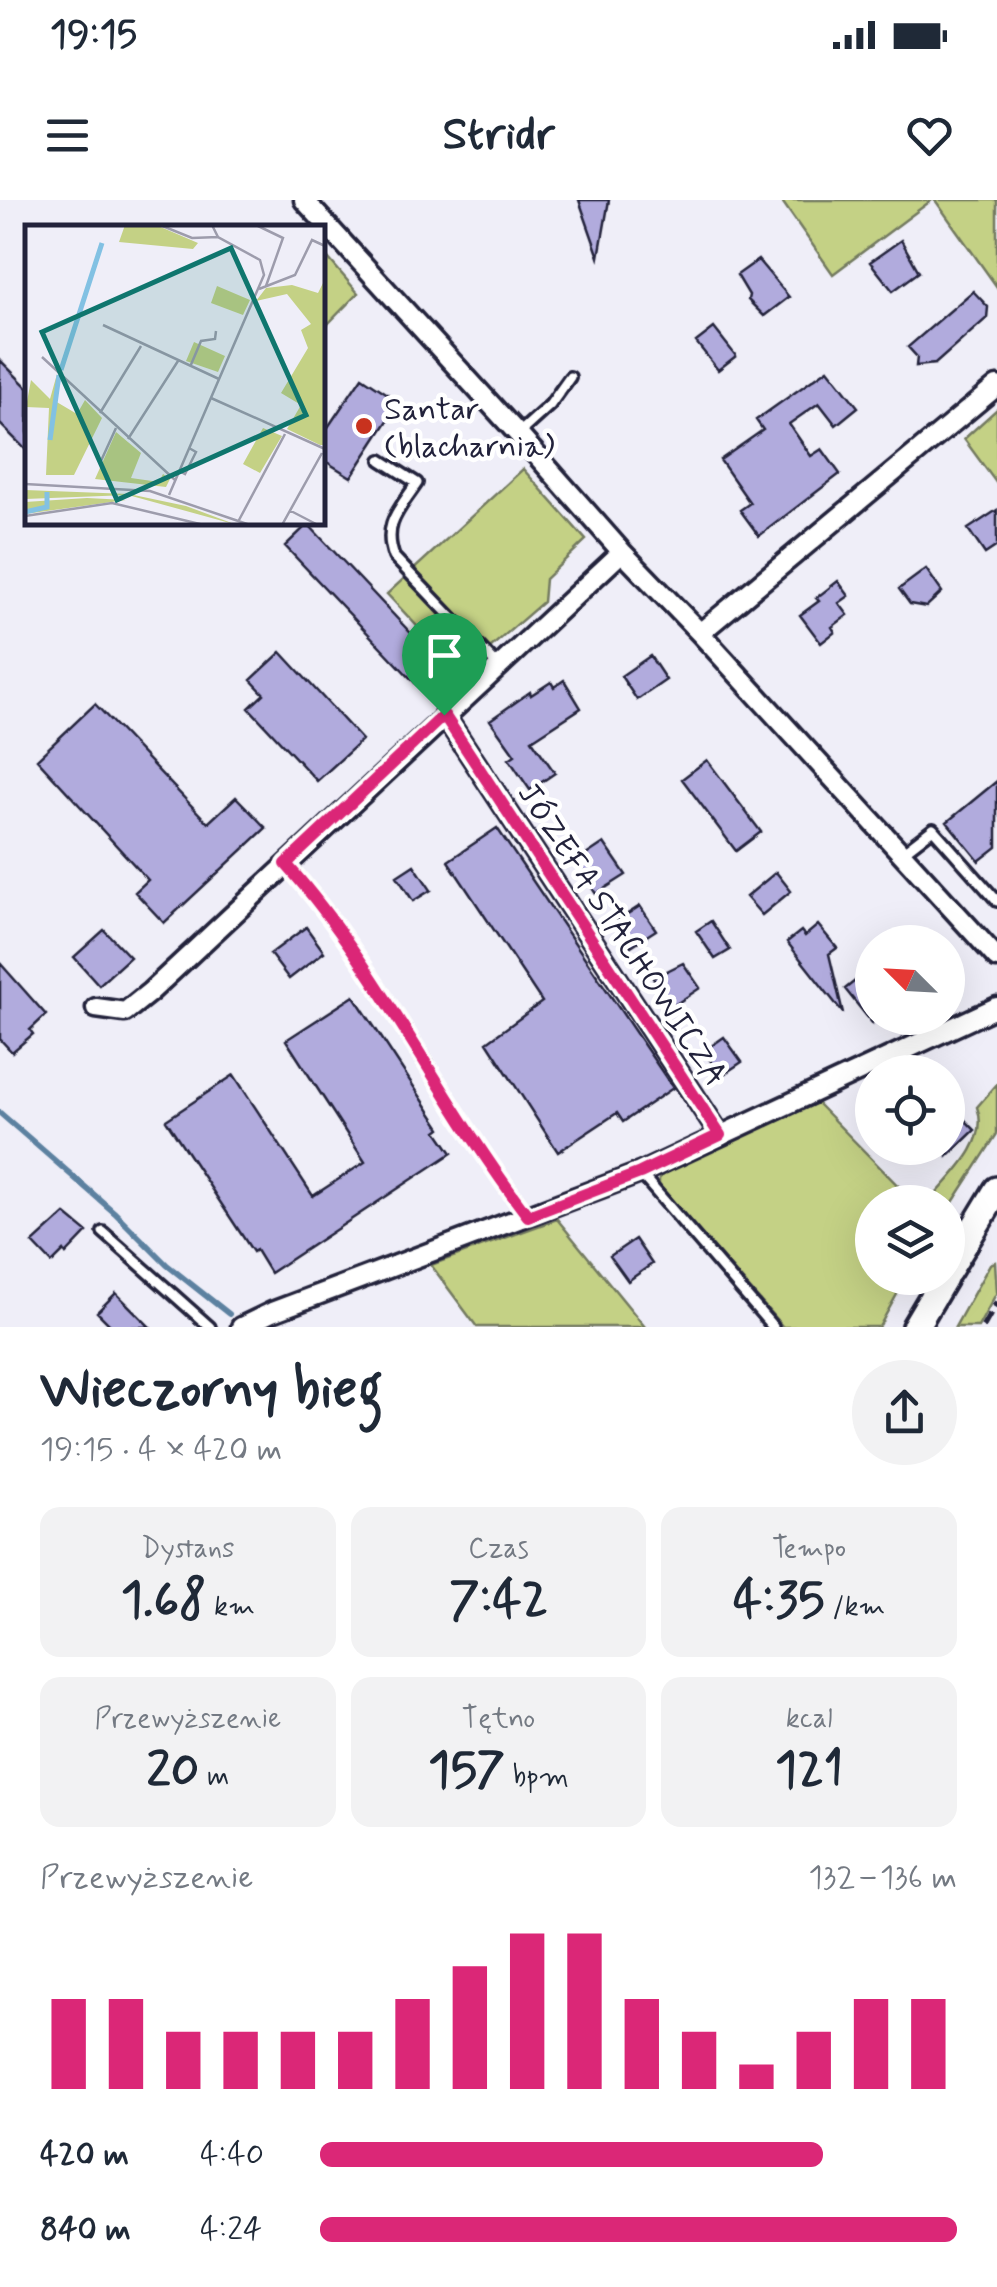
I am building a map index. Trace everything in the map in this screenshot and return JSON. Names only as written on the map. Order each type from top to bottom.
[{"type":"main road","points":[[965,1243],[997,1190]]},
{"type":"main road","points":[[915,1327],[934,1295]]},
{"type":"street","points":[[304,200],[622,552],[996,954]]},
{"type":"street","points":[[700,633],[997,386]]},
{"type":"street","points":[[96,1008],[126,1012],[622,552]]},
{"type":"street","name":"JÓZEFA STACHOWICZA","points":[[444,715],[720,1135]]},
{"type":"street","points":[[241,1327],[640,1173],[997,1007]]},
{"type":"lane","points":[[518,434],[550,405],[570,376]]},
{"type":"lane","points":[[381,460],[416,483],[390,524],[388,541],[394,557],[499,667]]},
{"type":"lane","points":[[902,853],[933,829],[997,902]]},
{"type":"lane","points":[[286,864],[323,905],[488,1163],[528,1216]]},
{"type":"lane","points":[[640,1173],[773,1327]]},
{"type":"lane","points":[[103,1232],[210,1327]]},
{"type":"green space","points":[[781,200],[932,200],[833,274]]},
{"type":"green space","points":[[935,200],[997,200],[997,287]]},
{"type":"green space","points":[[325,254],[358,293],[325,327]]},
{"type":"green space","points":[[997,409],[997,484],[964,439]]},
{"type":"green space","points":[[523,469],[586,540],[545,579],[543,602],[461,673],[387,594]]},
{"type":"green space","points":[[997,1084],[997,1134],[964,1185],[944,1185],[965,1165],[973,1147],[980,1120],[977,1107]]},
{"type":"green space","points":[[817,1103],[855,1142],[855,1165],[878,1165],[897,1185],[855,1185],[855,1295],[897,1295],[879,1327],[783,1327],[659,1185],[664,1173]]},
{"type":"green space","points":[[557,1219],[645,1327],[477,1327],[431,1265]]},
{"type":"green space","points":[[995,1262],[997,1292],[978,1327],[955,1327],[990,1264]]},
{"type":"building","points":[[579,200],[609,200],[599,257]]},
{"type":"building","points":[[901,240],[919,272],[893,291],[870,262]]},
{"type":"building","points":[[758,260],[789,297],[764,316],[748,300],[737,275]]},
{"type":"building","points":[[973,291],[988,307],[987,318],[935,364],[916,366],[917,357],[908,347]]},
{"type":"building","points":[[714,328],[736,356],[718,370],[696,342]]},
{"type":"building","points":[[0,360],[25,385],[25,449],[0,424]]},
{"type":"building","points":[[828,369],[858,407],[836,425],[819,403],[789,424],[811,456],[822,449],[840,474],[759,536],[740,510],[750,503],[720,460],[763,430],[756,420]]},
{"type":"building","points":[[362,377],[400,402],[351,477],[325,461],[325,432]]},
{"type":"building","points":[[997,510],[997,546],[985,554],[968,529]]},
{"type":"building","points":[[309,525],[438,662],[416,684],[285,546]]},
{"type":"building","points":[[926,569],[942,592],[926,607],[910,604],[899,589]]},
{"type":"building","points":[[838,581],[849,596],[839,603],[848,615],[832,627],[835,632],[821,643],[800,615]]},
{"type":"building","points":[[281,652],[362,740],[317,781],[249,708],[264,694],[251,680]]},
{"type":"building","points":[[650,656],[666,680],[637,700],[621,676]]},
{"type":"building","points":[[564,680],[581,708],[532,740],[555,773],[530,790],[509,759],[515,755],[490,720],[530,692],[531,695],[551,682],[554,687]]},
{"type":"building","points":[[95,704],[208,823],[236,797],[266,828],[164,923],[135,892],[148,880],[37,759]]},
{"type":"building","points":[[707,760],[761,832],[736,851],[682,779]]},
{"type":"building","points":[[997,781],[997,847],[979,861],[947,822]]},
{"type":"building","points":[[497,828],[673,1088],[623,1122],[617,1113],[558,1152],[487,1042],[542,1002],[448,861]]},
{"type":"building","points":[[604,843],[626,875],[596,894],[579,868],[587,863],[583,857]]},
{"type":"building","points":[[414,865],[431,890],[413,901],[397,876]]},
{"type":"building","points":[[776,872],[791,891],[762,915],[746,897]]},
{"type":"building","points":[[640,906],[656,930],[631,946],[615,922]]},
{"type":"building","points":[[711,921],[730,950],[715,959],[696,931]]},
{"type":"building","points":[[818,925],[837,948],[829,954],[843,1013],[787,942],[801,931],[805,936]]},
{"type":"building","points":[[306,927],[324,952],[289,979],[270,954]]},
{"type":"building","points":[[104,930],[130,957],[99,985],[74,957]]},
{"type":"building","points":[[0,963],[46,1015],[30,1030],[33,1034],[12,1052],[0,1039]]},
{"type":"building","points":[[683,963],[700,988],[673,1006],[653,978]]},
{"type":"building","points":[[855,981],[855,1002],[845,989]]},
{"type":"building","points":[[354,996],[441,1128],[437,1131],[452,1153],[270,1273],[166,1120],[234,1075],[313,1196],[365,1162],[286,1040]]},
{"type":"building","points":[[724,1037],[742,1062],[721,1076],[704,1051]]},
{"type":"building","points":[[965,1120],[975,1130],[965,1140]]},
{"type":"building","points":[[65,1214],[87,1232],[52,1263],[33,1243]]},
{"type":"building","points":[[635,1239],[652,1264],[628,1281],[610,1256]]},
{"type":"building","points":[[116,1293],[150,1327],[112,1327],[97,1312]]},
{"type":"waterway","points":[[0,1113],[115,1213],[167,1265],[229,1314]]},
{"type":"railway","points":[[983,1327],[997,1302]]},
{"type":"place","name":"Santar (blacharnia)","points":[[364,426]]},
{"type":"route","points":[[444,715],[720,1135],[640,1173],[528,1216],[488,1163],[323,905],[286,864],[444,715]]}]
